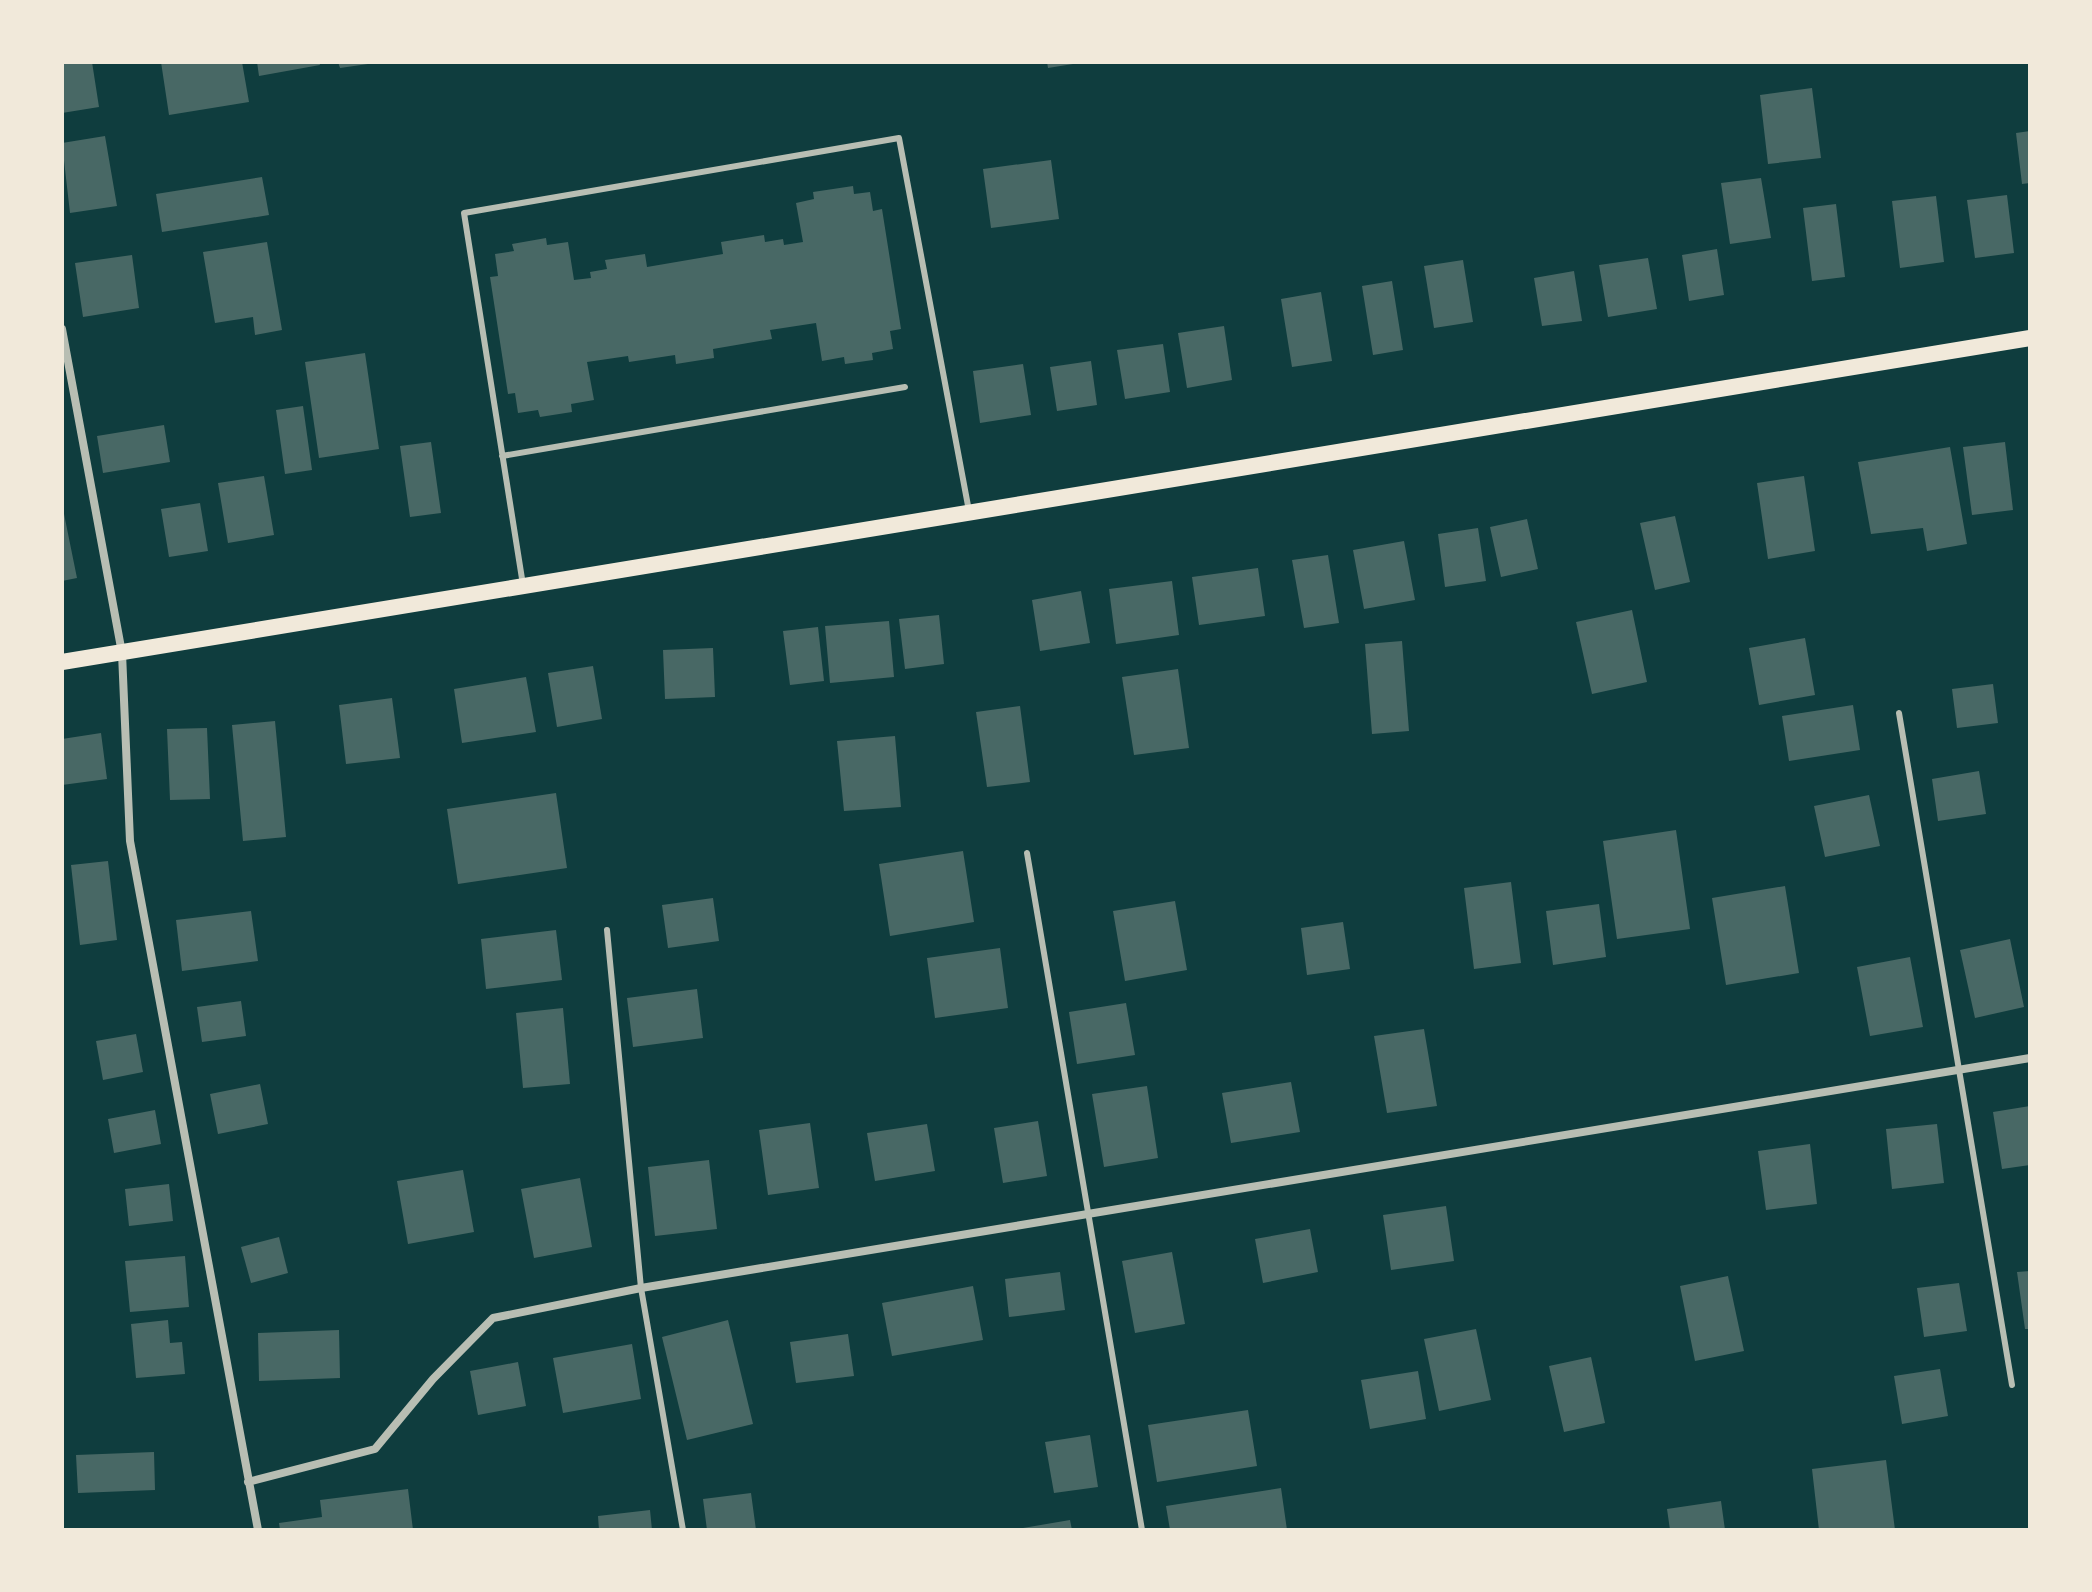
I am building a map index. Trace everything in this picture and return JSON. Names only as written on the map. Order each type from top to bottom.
[{"type":"main road","points":[[62,662],[523,589],[2030,338]]},
{"type":"street","points":[[62,329],[122,653],[130,841],[258,1530]]},
{"type":"street","points":[[248,1482],[375,1449],[433,1379],[493,1318],[641,1288],[2030,1058]]},
{"type":"lane","points":[[523,589],[464,213],[899,138],[970,514]]},
{"type":"lane","points":[[502,456],[905,387]]},
{"type":"lane","points":[[1899,713],[2012,1385]]},
{"type":"lane","points":[[1027,853],[1142,1530]]},
{"type":"lane","points":[[607,930],[641,1288],[683,1530]]},
{"type":"building","points":[[62,62],[92,62],[99,107],[62,113]]},
{"type":"building","points":[[161,62],[242,62],[249,102],[169,115]]},
{"type":"building","points":[[257,62],[319,62],[320,65],[259,76]]},
{"type":"building","points":[[338,62],[368,62],[368,64],[340,68]]},
{"type":"building","points":[[1047,62],[1072,62],[1073,64],[1048,68]]},
{"type":"building","points":[[1812,88],[1821,158],[1768,164],[1760,95]]},
{"type":"building","points":[[2030,131],[2030,183],[2022,184],[2016,133]]},
{"type":"building","points":[[105,136],[117,206],[70,213],[62,143]]},
{"type":"building","points":[[1051,160],[1059,219],[991,228],[983,169]]},
{"type":"building","points":[[262,177],[269,215],[162,232],[156,194]]},
{"type":"building","points":[[1761,178],[1771,238],[1730,244],[1721,183]]},
{"type":"building","points":[[853,186],[854,194],[870,192],[873,211],[882,209],[901,329],[890,331],[893,349],[872,353],[873,360],[845,364],[844,357],[822,361],[816,323],[770,330],[772,339],[713,349],[714,358],[676,364],[675,355],[629,362],[628,356],[587,362],[594,400],[571,404],[572,412],[540,417],[538,410],[518,413],[515,393],[508,394],[490,277],[498,276],[495,254],[514,251],[512,244],[546,238],[547,245],[568,242],[574,280],[591,278],[590,272],[607,269],[605,260],[645,254],[647,267],[723,254],[721,242],[764,235],[765,242],[783,239],[784,245],[803,242],[796,203],[814,199],[813,192]]},
{"type":"building","points":[[2007,195],[2014,253],[1975,258],[1967,200]]},
{"type":"building","points":[[1936,196],[1944,262],[1900,268],[1892,201]]},
{"type":"building","points":[[1836,204],[1845,277],[1812,281],[1803,208]]},
{"type":"building","points":[[267,242],[282,330],[255,335],[253,317],[215,323],[203,252]]},
{"type":"building","points":[[1717,249],[1724,295],[1689,301],[1682,255]]},
{"type":"building","points":[[132,255],[139,308],[83,317],[75,263]]},
{"type":"building","points":[[1648,258],[1657,309],[1608,317],[1599,265]]},
{"type":"building","points":[[1463,260],[1473,322],[1434,328],[1424,266]]},
{"type":"building","points":[[1574,271],[1582,321],[1542,326],[1534,278]]},
{"type":"building","points":[[1392,281],[1403,350],[1373,355],[1362,286]]},
{"type":"building","points":[[1321,292],[1332,361],[1292,367],[1281,299]]},
{"type":"building","points":[[1224,326],[1232,380],[1187,388],[1178,333]]},
{"type":"building","points":[[1163,344],[1170,392],[1125,399],[1117,350]]},
{"type":"building","points":[[365,353],[379,449],[319,458],[305,362]]},
{"type":"building","points":[[1091,361],[1097,405],[1057,411],[1050,367]]},
{"type":"building","points":[[1023,364],[1031,415],[980,423],[973,371]]},
{"type":"building","points":[[303,406],[312,470],[285,474],[276,410]]},
{"type":"building","points":[[164,425],[170,462],[103,473],[97,436]]},
{"type":"building","points":[[431,442],[441,513],[410,517],[400,446]]},
{"type":"building","points":[[2005,442],[2013,510],[1972,515],[1963,447]]},
{"type":"building","points":[[1950,447],[1967,544],[1927,551],[1923,528],[1871,534],[1858,462]]},
{"type":"building","points":[[264,476],[274,535],[228,543],[218,483]]},
{"type":"building","points":[[1804,476],[1815,551],[1768,559],[1757,483]]},
{"type":"building","points":[[200,503],[208,551],[169,557],[161,509]]},
{"type":"building","points":[[62,504],[77,578],[62,581]]},
{"type":"building","points":[[1675,516],[1690,582],[1655,590],[1640,523]]},
{"type":"building","points":[[1527,519],[1538,569],[1501,577],[1490,527]]},
{"type":"building","points":[[1478,528],[1486,581],[1445,587],[1438,534]]},
{"type":"building","points":[[1404,541],[1415,600],[1364,609],[1353,550]]},
{"type":"building","points":[[1328,555],[1339,623],[1304,628],[1292,560]]},
{"type":"building","points":[[1258,568],[1265,616],[1199,625],[1192,577]]},
{"type":"building","points":[[1172,581],[1179,635],[1116,644],[1109,589]]},
{"type":"building","points":[[1081,591],[1090,643],[1040,651],[1032,600]]},
{"type":"building","points":[[1632,610],[1647,682],[1592,694],[1576,622]]},
{"type":"building","points":[[939,615],[944,664],[905,669],[899,619]]},
{"type":"building","points":[[889,621],[894,677],[830,683],[825,626]]},
{"type":"building","points":[[818,627],[824,681],[790,685],[783,631]]},
{"type":"building","points":[[1805,638],[1815,695],[1759,705],[1749,648]]},
{"type":"building","points":[[1402,641],[1409,731],[1372,734],[1365,644]]},
{"type":"building","points":[[713,648],[715,697],[665,699],[663,650]]},
{"type":"building","points":[[593,666],[602,719],[557,727],[548,673]]},
{"type":"building","points":[[1178,669],[1189,748],[1134,755],[1122,677]]},
{"type":"building","points":[[526,677],[536,732],[462,743],[454,689]]},
{"type":"building","points":[[1993,684],[1998,723],[1957,728],[1952,689]]},
{"type":"building","points":[[392,698],[400,758],[346,764],[339,705]]},
{"type":"building","points":[[1853,705],[1860,750],[1789,761],[1782,716]]},
{"type":"building","points":[[1020,706],[1030,782],[987,787],[976,712]]},
{"type":"building","points":[[275,721],[286,837],[243,841],[232,725]]},
{"type":"building","points":[[207,728],[210,799],[170,800],[167,729]]},
{"type":"building","points":[[101,733],[107,779],[62,785],[62,739]]},
{"type":"building","points":[[895,736],[901,807],[844,811],[837,741]]},
{"type":"building","points":[[1979,771],[1986,814],[1938,821],[1932,779]]},
{"type":"building","points":[[556,793],[567,868],[458,884],[447,809]]},
{"type":"building","points":[[1869,795],[1880,846],[1825,857],[1814,806]]},
{"type":"building","points":[[1676,830],[1690,929],[1617,939],[1603,841]]},
{"type":"building","points":[[963,851],[974,922],[890,936],[879,864]]},
{"type":"building","points":[[108,861],[117,940],[80,945],[71,865]]},
{"type":"building","points":[[1511,882],[1521,963],[1474,969],[1464,888]]},
{"type":"building","points":[[1785,886],[1799,973],[1726,985],[1712,898]]},
{"type":"building","points":[[713,898],[719,941],[668,948],[662,905]]},
{"type":"building","points":[[1175,901],[1187,970],[1125,981],[1113,911]]},
{"type":"building","points":[[1599,904],[1606,957],[1553,965],[1546,911]]},
{"type":"building","points":[[251,911],[258,961],[182,971],[176,920]]},
{"type":"building","points":[[1343,922],[1350,969],[1307,975],[1301,928]]},
{"type":"building","points":[[556,930],[562,980],[486,989],[481,939]]},
{"type":"building","points":[[2010,939],[2024,1007],[1975,1018],[1960,950]]},
{"type":"building","points":[[1000,948],[1008,1008],[935,1018],[927,958]]},
{"type":"building","points":[[1910,957],[1923,1027],[1870,1036],[1857,967]]},
{"type":"building","points":[[697,989],[703,1038],[633,1047],[627,998]]},
{"type":"building","points":[[241,1001],[246,1036],[202,1042],[197,1007]]},
{"type":"building","points":[[1126,1003],[1135,1055],[1077,1064],[1069,1012]]},
{"type":"building","points":[[563,1008],[570,1084],[523,1088],[516,1013]]},
{"type":"building","points":[[1424,1029],[1437,1106],[1387,1113],[1374,1036]]},
{"type":"building","points":[[136,1034],[143,1072],[103,1080],[96,1041]]},
{"type":"building","points":[[1291,1082],[1300,1132],[1231,1143],[1222,1093]]},
{"type":"building","points":[[260,1084],[268,1124],[218,1134],[210,1094]]},
{"type":"building","points":[[1147,1086],[1158,1158],[1104,1167],[1092,1094]]},
{"type":"building","points":[[2030,1106],[2030,1165],[2002,1169],[1993,1112]]},
{"type":"building","points":[[155,1110],[161,1144],[114,1153],[108,1119]]},
{"type":"building","points":[[1038,1121],[1047,1176],[1003,1183],[994,1128]]},
{"type":"building","points":[[810,1123],[819,1188],[768,1195],[759,1130]]},
{"type":"building","points":[[927,1124],[935,1171],[875,1181],[867,1133]]},
{"type":"building","points":[[1937,1124],[1944,1183],[1892,1189],[1886,1129]]},
{"type":"building","points":[[1810,1144],[1817,1204],[1766,1210],[1758,1151]]},
{"type":"building","points":[[709,1160],[717,1229],[655,1236],[648,1167]]},
{"type":"building","points":[[463,1170],[474,1232],[408,1244],[397,1181]]},
{"type":"building","points":[[580,1178],[592,1247],[534,1258],[521,1189]]},
{"type":"building","points":[[169,1184],[173,1221],[129,1226],[125,1189]]},
{"type":"building","points":[[1446,1206],[1454,1261],[1391,1270],[1383,1215]]},
{"type":"building","points":[[1310,1229],[1318,1272],[1263,1283],[1255,1239]]},
{"type":"building","points":[[279,1237],[288,1273],[251,1283],[241,1247]]},
{"type":"building","points":[[1172,1252],[1185,1324],[1135,1333],[1122,1261]]},
{"type":"building","points":[[185,1256],[189,1307],[130,1312],[125,1261]]},
{"type":"building","points":[[2030,1271],[2030,1329],[2025,1329],[2017,1272]]},
{"type":"building","points":[[1060,1272],[1065,1310],[1009,1317],[1005,1279]]},
{"type":"building","points":[[1728,1276],[1744,1351],[1695,1361],[1680,1286]]},
{"type":"building","points":[[1959,1283],[1967,1331],[1924,1337],[1917,1288]]},
{"type":"building","points":[[973,1286],[983,1340],[892,1356],[882,1303]]},
{"type":"building","points":[[168,1320],[170,1343],[182,1342],[185,1374],[136,1378],[131,1324]]},
{"type":"building","points":[[728,1320],[753,1424],[687,1440],[662,1337]]},
{"type":"building","points":[[1476,1329],[1491,1400],[1439,1411],[1424,1339]]},
{"type":"building","points":[[339,1330],[340,1378],[259,1381],[258,1333]]},
{"type":"building","points":[[848,1334],[854,1376],[796,1383],[790,1342]]},
{"type":"building","points":[[632,1344],[641,1399],[563,1413],[553,1358]]},
{"type":"building","points":[[1591,1357],[1605,1423],[1564,1432],[1549,1366]]},
{"type":"building","points":[[518,1362],[526,1406],[478,1415],[470,1371]]},
{"type":"building","points":[[1940,1369],[1948,1416],[1902,1424],[1894,1376]]},
{"type":"building","points":[[1418,1371],[1426,1419],[1370,1429],[1361,1380]]},
{"type":"building","points":[[1248,1410],[1257,1466],[1157,1482],[1148,1425]]},
{"type":"building","points":[[1090,1435],[1098,1487],[1054,1493],[1045,1442]]},
{"type":"building","points":[[154,1452],[155,1490],[78,1493],[76,1455]]},
{"type":"building","points":[[1886,1460],[1895,1530],[1819,1530],[1812,1469]]},
{"type":"building","points":[[1281,1488],[1287,1530],[1170,1530],[1166,1506]]},
{"type":"building","points":[[408,1489],[413,1530],[280,1530],[279,1523],[322,1517],[320,1500]]},
{"type":"building","points":[[751,1493],[756,1530],[707,1530],[703,1499]]},
{"type":"building","points":[[1721,1501],[1725,1530],[1670,1530],[1667,1509]]},
{"type":"building","points":[[650,1510],[652,1530],[599,1530],[598,1516]]},
{"type":"building","points":[[1070,1520],[1072,1530],[1023,1530],[1023,1528]]}]
